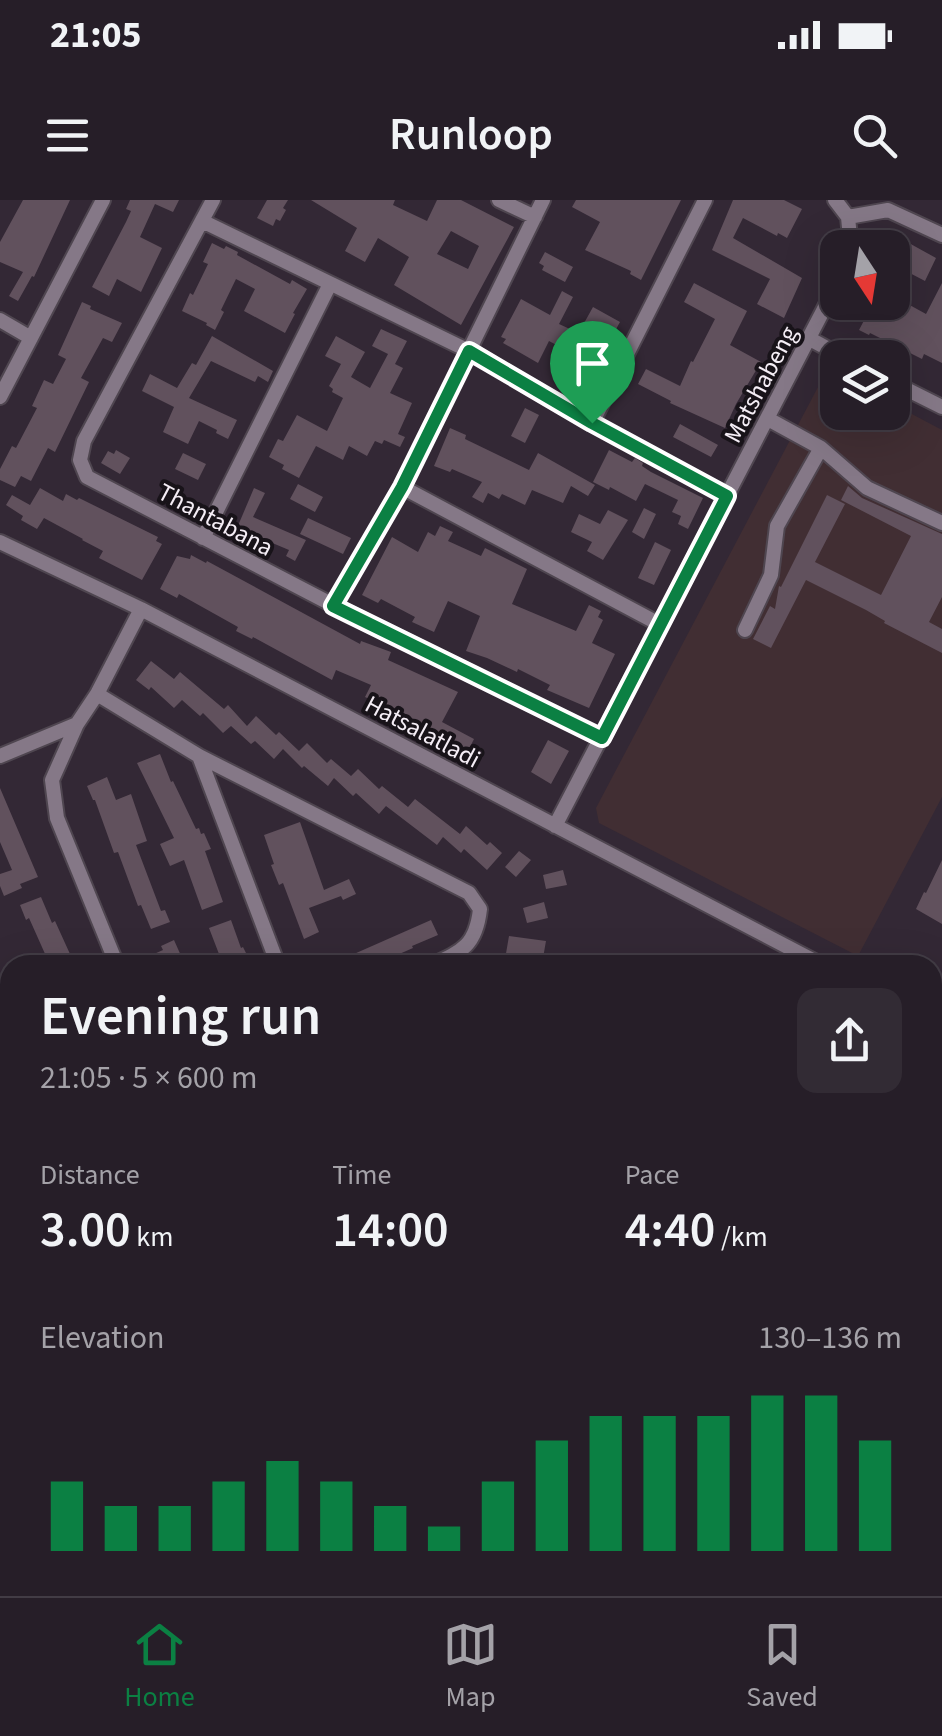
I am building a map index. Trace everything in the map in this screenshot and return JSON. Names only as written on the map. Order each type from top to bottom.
[{"type":"street","points":[[0,397],[103,200]]},
{"type":"street","name":"Thantabana","points":[[213,200],[84,441],[80,460],[87,477],[333,606],[602,738]]},
{"type":"street","points":[[499,200],[534,218]]},
{"type":"street","points":[[333,606],[402,487],[543,200]]},
{"type":"street","points":[[592,423],[705,200]]},
{"type":"street","points":[[835,200],[848,216],[849,230]]},
{"type":"street","points":[[848,216],[890,205],[942,235]]},
{"type":"street","points":[[202,221],[469,351],[727,496]]},
{"type":"street","points":[[204,538],[330,284]]},
{"type":"street","name":"Matshabeng","points":[[556,826],[820,319]]},
{"type":"street","points":[[0,320],[31,338]]},
{"type":"street","points":[[810,340],[820,345]]},
{"type":"street","points":[[910,391],[942,407]]},
{"type":"street","points":[[768,419],[821,448],[867,488],[942,522]]},
{"type":"street","points":[[745,630],[771,575],[777,526],[821,448]]},
{"type":"street","points":[[402,487],[661,625]]},
{"type":"street","name":"Hatsalatladi","points":[[0,542],[141,609],[803,955]]},
{"type":"street","points":[[112,955],[56,818],[52,780],[77,724],[141,609]]},
{"type":"street","points":[[96,694],[199,756],[469,893],[480,908],[478,929],[454,955]]},
{"type":"street","points":[[0,756],[77,724]]},
{"type":"street","points":[[199,756],[274,955]]},
{"type":"shaded area","points":[[820,383],[820,430],[910,430],[910,413],[942,430],[942,797],[859,955],[599,823],[596,808]]},
{"type":"building","points":[[23,200],[70,200],[34,277],[18,301],[9,296],[23,272],[0,262],[0,242]]},
{"type":"building","points":[[130,200],[179,200],[173,212],[155,204],[140,237],[162,248],[141,292],[117,279],[109,296],[92,287],[131,211],[126,209]]},
{"type":"building","points":[[267,200],[288,200],[280,221],[276,219],[273,226],[257,218]]},
{"type":"building","points":[[311,200],[395,200],[393,205],[427,221],[437,200],[461,200],[514,227],[461,325],[394,285],[409,257],[378,238],[365,262],[345,251],[357,228]],"holes":[[[451,231],[479,246],[468,269],[437,254]]]},
{"type":"building","points":[[576,200],[681,200],[641,280],[631,271],[585,250],[600,222],[572,207]]},
{"type":"building","points":[[733,200],[784,200],[802,209],[787,238],[743,218],[733,238],[802,278],[784,318],[757,304],[770,279],[712,250]]},
{"type":"building","points":[[212,243],[224,249],[226,246],[290,284],[292,280],[307,289],[285,333],[244,311],[255,289],[236,279],[215,330],[182,311],[208,264],[203,262]]},
{"type":"building","points":[[910,244],[936,258],[925,281],[910,273]]},
{"type":"building","points":[[545,252],[573,267],[565,282],[542,270],[544,266],[539,263]]},
{"type":"building","points":[[694,283],[747,311],[730,345],[761,362],[725,428],[638,384],[646,369],[680,386],[715,319],[684,302]]},
{"type":"building","points":[[942,283],[942,363],[924,354],[922,359],[910,353],[910,340],[884,340],[859,330],[864,320],[910,320],[910,305],[926,314]]},
{"type":"building","points":[[562,291],[573,297],[559,324],[572,330],[564,349],[549,341],[538,363],[503,343],[506,339],[501,337],[521,299],[550,315]]},
{"type":"building","points":[[82,302],[122,323],[112,342],[103,338],[81,378],[89,382],[55,452],[48,448],[31,481],[21,476],[15,487],[0,480],[0,469],[37,408],[32,406],[44,380],[53,384],[66,359],[58,355]]},
{"type":"building","points":[[593,307],[620,322],[610,340],[583,325]]},
{"type":"building","points":[[381,329],[407,341],[395,364],[403,368],[390,393],[412,403],[398,434],[405,437],[400,447],[384,440],[382,444],[375,441],[367,456],[349,446],[343,460],[316,446],[299,478],[282,469],[284,465],[269,457],[297,415],[327,431],[343,398],[329,386],[341,364],[325,356],[336,336],[365,352],[351,377],[370,388],[388,354],[372,346]]},
{"type":"building","points":[[212,336],[273,371],[268,382],[258,376],[255,382],[211,361],[189,398],[237,420],[228,439],[199,421],[188,444],[163,432],[174,407],[142,391],[150,374],[177,388]]},
{"type":"building","points":[[568,359],[593,374],[582,392],[557,378]]},
{"type":"building","points":[[525,408],[539,415],[525,443],[511,436]]},
{"type":"building","points":[[680,424],[718,445],[711,457],[673,437]]},
{"type":"building","points":[[450,428],[529,470],[538,453],[595,485],[588,496],[571,486],[563,503],[532,490],[525,505],[502,494],[499,499],[488,493],[483,503],[472,497],[482,482],[434,466]]},
{"type":"building","points":[[116,450],[130,458],[120,474],[101,463],[108,451],[114,454]]},
{"type":"building","points":[[609,450],[632,462],[635,458],[651,472],[703,498],[688,529],[678,524],[681,516],[672,512],[678,500],[645,484],[636,501],[593,482]]},
{"type":"building","points":[[183,453],[206,464],[198,480],[175,469]]},
{"type":"building","points":[[298,484],[323,497],[315,512],[290,499]]},
{"type":"building","points":[[848,486],[862,498],[942,534],[942,597],[929,622],[942,629],[942,653],[806,580],[771,648],[753,639],[770,606],[775,609],[779,586],[827,495],[845,504],[815,562],[881,595],[911,536],[841,500]]},
{"type":"building","points":[[40,488],[63,501],[66,494],[79,498],[158,537],[156,541],[162,544],[142,580],[99,558],[103,551],[83,539],[44,518],[37,529],[6,505],[12,495],[30,505]]},
{"type":"building","points":[[254,488],[265,493],[253,517],[306,540],[295,561],[286,556],[289,550],[237,528]]},
{"type":"building","points":[[644,508],[656,514],[644,539],[632,532]]},
{"type":"building","points":[[608,510],[628,520],[603,560],[587,551],[592,542],[571,532],[579,514],[600,524]]},
{"type":"building","points":[[308,518],[351,538],[343,554],[300,534]]},
{"type":"building","points":[[440,526],[453,532],[448,541],[481,556],[485,548],[527,569],[512,604],[576,631],[589,605],[601,611],[598,617],[603,620],[592,643],[615,654],[589,708],[547,690],[550,685],[518,669],[517,672],[466,651],[480,616],[448,601],[434,632],[412,622],[415,617],[381,599],[378,603],[362,595],[392,537],[418,552],[428,532],[435,536]]},
{"type":"building","points":[[655,542],[671,550],[654,585],[638,578]]},
{"type":"building","points":[[191,555],[360,644],[361,641],[391,652],[388,660],[458,692],[442,722],[474,739],[468,751],[365,697],[371,685],[336,670],[332,680],[236,631],[238,627],[179,594],[177,598],[160,589],[177,556],[190,559]]},
{"type":"building","points":[[151,661],[174,679],[180,672],[224,709],[228,705],[247,726],[256,716],[299,751],[307,743],[327,763],[331,759],[351,776],[358,769],[379,789],[382,786],[408,807],[415,799],[460,834],[466,826],[502,853],[487,870],[443,837],[437,845],[386,806],[379,814],[334,778],[328,786],[283,749],[274,759],[231,726],[223,733],[203,713],[200,716],[182,700],[174,708],[151,687],[149,690],[136,680]]},
{"type":"building","points":[[548,740],[569,751],[551,784],[531,772]]},
{"type":"building","points":[[160,754],[196,829],[204,833],[211,849],[205,851],[223,902],[202,910],[184,860],[170,866],[160,844],[174,838],[137,763]]},
{"type":"building","points":[[107,777],[116,800],[131,794],[147,841],[136,845],[161,911],[165,910],[170,922],[151,929],[87,786]]},
{"type":"building","points":[[0,788],[38,877],[4,896],[0,874],[12,870],[0,842]]},
{"type":"building","points":[[300,822],[324,890],[349,879],[356,894],[309,908],[319,932],[304,939],[283,883],[279,885],[271,865],[274,864],[264,835]]},
{"type":"building","points":[[519,851],[531,860],[516,877],[505,867]]},
{"type":"building","points":[[942,860],[942,924],[916,909]]},
{"type":"building","points":[[563,870],[567,885],[546,889],[543,875]]},
{"type":"building","points":[[41,897],[70,955],[46,955],[20,905]]},
{"type":"building","points":[[544,902],[548,918],[527,923],[523,908]]},
{"type":"building","points":[[231,920],[247,955],[217,955],[209,928]]},
{"type":"building","points":[[431,920],[438,935],[395,955],[352,955]]},
{"type":"building","points":[[509,936],[546,941],[544,955],[506,955]]},
{"type":"building","points":[[174,940],[181,955],[154,955],[163,950],[161,946]]},
{"type":"route","points":[[469,351],[592,423],[727,496],[602,738],[333,606],[402,487],[469,351]]}]
